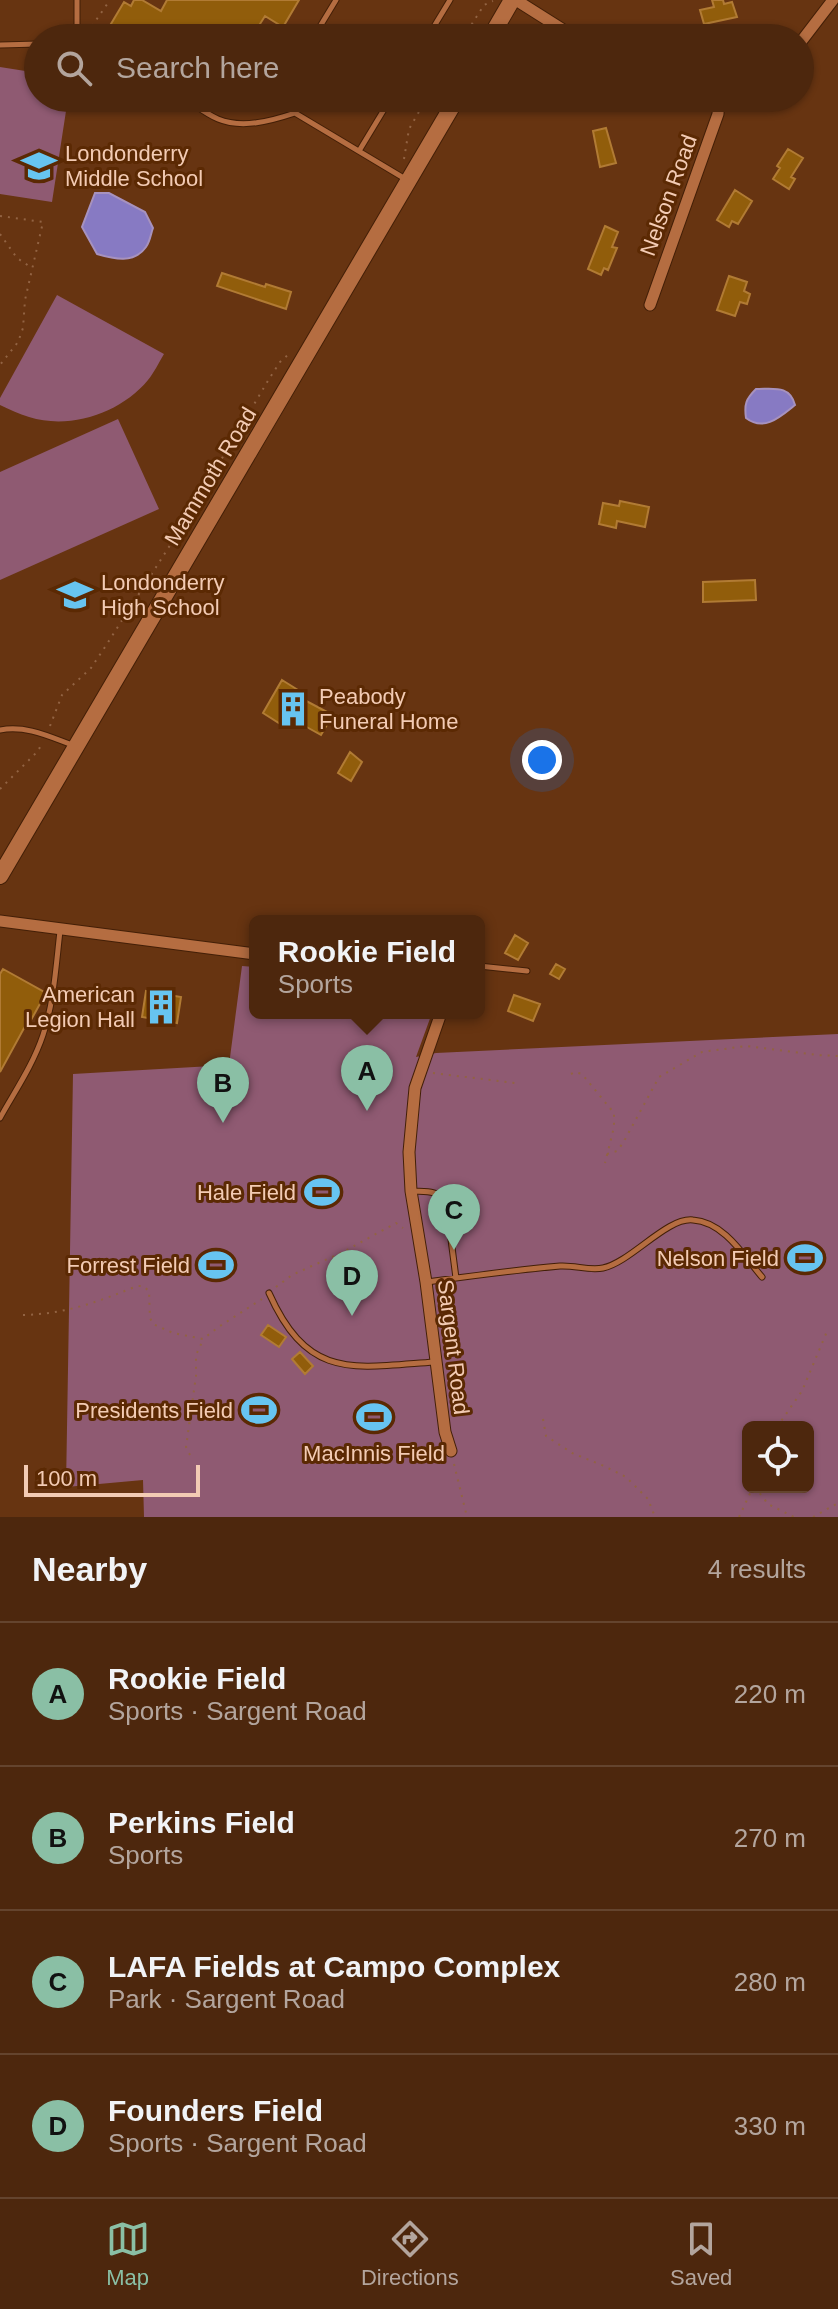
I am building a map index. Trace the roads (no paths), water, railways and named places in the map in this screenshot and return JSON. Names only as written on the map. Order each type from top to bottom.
[{"type":"main road","points":[[499,24],[514,0]]},
{"type":"main road","name":"Mammoth Road","points":[[0,876],[449,112]]},
{"type":"street","points":[[514,0],[553,24]]},
{"type":"street","points":[[814,25],[833,0]]},
{"type":"street","name":"Nelson Road","points":[[650,305],[718,112]]},
{"type":"street","points":[[0,921],[249,953]]},
{"type":"street","name":"Sargent Road","points":[[439,1019],[419,1072],[409,1152],[411,1191],[445,1432],[451,1451]]},
{"type":"lane","points":[[77,0],[77,24]]},
{"type":"lane","points":[[321,24],[336,0]]},
{"type":"lane","points":[[435,24],[450,0]]},
{"type":"lane","points":[[0,45],[24,44]]},
{"type":"lane","points":[[207,112],[218,119],[240,123],[263,122],[295,113],[408,181]]},
{"type":"lane","points":[[359,151],[383,112]]},
{"type":"lane","points":[[0,730],[16,727],[30,730],[76,747]]},
{"type":"lane","points":[[0,1118],[43,1034],[51,1002],[60,930]]},
{"type":"lane","points":[[485,967],[527,971]]},
{"type":"lane","points":[[411,1191],[438,1194],[446,1201],[456,1278]]},
{"type":"lane","points":[[426,1282],[564,1266],[601,1269],[625,1258],[677,1223],[692,1219],[711,1224],[729,1238],[762,1277]]},
{"type":"lane","points":[[269,1293],[286,1325],[311,1352],[334,1364],[360,1367],[436,1362]]},
{"type":"place","name":"Londonderry Middle School","points":[[39,166]]},
{"type":"place","name":"Londonderry High School","points":[[75,595]]},
{"type":"place","name":"Peabody Funeral Home","points":[[293,709]]},
{"type":"place","name":"American Legion Hall","points":[[161,1007]]},
{"type":"place","name":"Rookie Field","points":[[367,1111]]},
{"type":"place","name":"Perkins Field","points":[[223,1123]]},
{"type":"place","name":"Hale Field","points":[[322,1192]]},
{"type":"place","name":"LAFA Fields at Campo Complex","points":[[454,1250]]},
{"type":"place","name":"Nelson Field","points":[[805,1258]]},
{"type":"place","name":"Forrest Field","points":[[216,1265]]},
{"type":"place","name":"Founders Field","points":[[352,1316]]},
{"type":"place","name":"Presidents Field","points":[[259,1410]]},
{"type":"place","name":"MacInnis Field","points":[[374,1417]]}]
